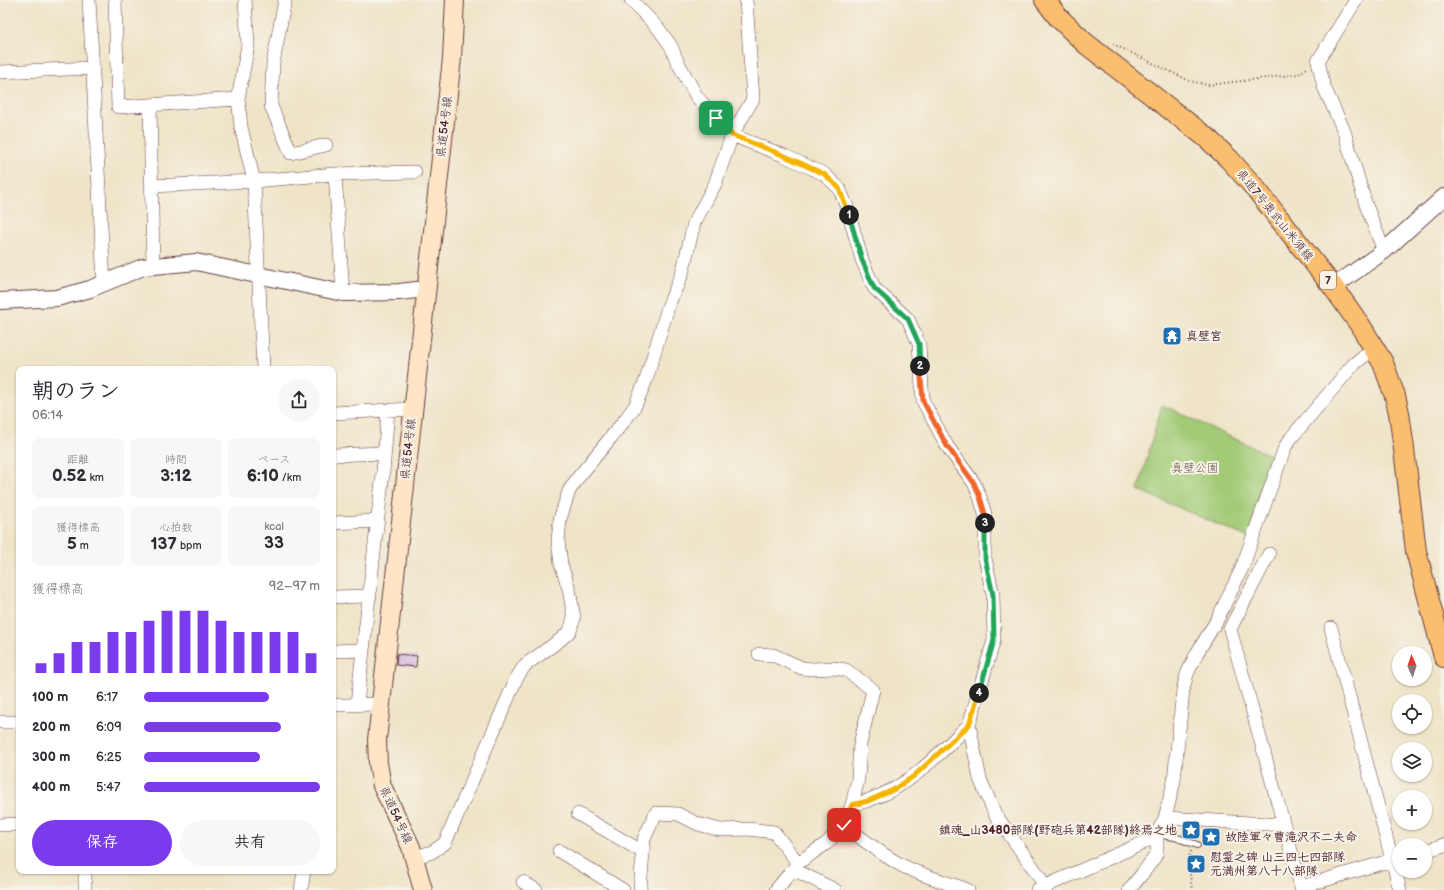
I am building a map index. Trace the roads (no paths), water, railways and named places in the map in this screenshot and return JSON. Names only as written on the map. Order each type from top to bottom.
[{"type":"main road","name":"県道54号線","points":[[423,890],[415,856],[382,786],[378,763],[377,740],[412,409],[452,58],[455,0]]},
{"type":"main road","name":"県道7号奥武山米須線","points":[[1045,0],[1058,17],[1085,43],[1207,138],[1229,158],[1255,188],[1333,287],[1360,325],[1389,376],[1399,413],[1416,551],[1444,657]]},
{"type":"street","points":[[89,0],[104,283]]},
{"type":"street","points":[[115,0],[118,107],[238,99]]},
{"type":"street","points":[[245,0],[248,45],[238,99],[241,127],[254,181],[262,366]]},
{"type":"street","points":[[285,0],[273,63],[271,106],[291,153],[326,145]]},
{"type":"street","points":[[631,0],[658,28],[671,46],[677,61],[697,97],[732,135],[785,156],[824,174],[839,188],[847,207],[862,260],[874,288],[908,319],[919,344],[923,401],[947,446],[974,483],[985,514],[985,558],[993,595],[994,640],[969,725],[980,779],[995,814],[1039,876],[1042,889],[1143,843],[1157,834]]},
{"type":"street","points":[[415,856],[432,852],[445,843],[516,679],[525,665],[570,631],[574,618],[569,589],[561,564],[558,541],[560,519],[569,491],[576,479],[635,406],[646,380],[669,304],[682,274],[694,223],[715,184],[732,135],[753,99],[746,0]]},
{"type":"street","points":[[1356,0],[1318,60],[1324,87],[1344,131],[1366,205],[1384,251]]},
{"type":"street","points":[[0,72],[92,68]]},
{"type":"street","points":[[150,105],[153,266]]},
{"type":"street","points":[[152,186],[254,181],[335,174],[415,172]]},
{"type":"street","points":[[335,174],[343,293]]},
{"type":"street","points":[[1333,287],[1384,251],[1444,198]]},
{"type":"street","points":[[0,301],[57,298],[90,289],[143,267],[196,262],[343,293],[399,292],[426,289]]},
{"type":"street","points":[[1129,890],[1157,852],[1157,834],[1165,818],[1174,781],[1183,690],[1187,674],[1197,652],[1217,620],[1242,568],[1285,447],[1353,365],[1365,355],[1376,352]]},
{"type":"street","points":[[336,413],[412,409]]},
{"type":"street","points":[[356,704],[370,596],[388,410]]},
{"type":"street","points":[[336,456],[384,453]]},
{"type":"street","points":[[336,523],[377,521]]},
{"type":"street","points":[[1230,629],[1269,554]]},
{"type":"street","points":[[336,597],[370,596]]},
{"type":"street","points":[[1217,620],[1230,629],[1301,888],[1392,860]]},
{"type":"street","points":[[1331,628],[1392,845]]},
{"type":"street","points":[[336,651],[362,650]]},
{"type":"street","points":[[759,654],[773,655],[802,668],[834,668],[846,670],[873,690],[860,744],[858,779],[852,805],[844,825],[827,843],[796,866],[776,890]]},
{"type":"street","points":[[336,705],[381,704]]},
{"type":"street","points":[[0,722],[16,722]]},
{"type":"street","points":[[852,805],[868,801],[893,790],[914,776],[969,725]]},
{"type":"street","points":[[640,890],[644,839],[656,813],[678,814],[698,824],[720,830],[774,832],[784,843],[796,866],[835,890]]},
{"type":"street","points":[[578,814],[643,852]]},
{"type":"street","points":[[1165,818],[1284,825]]},
{"type":"street","points":[[0,825],[16,824]]},
{"type":"street","points":[[844,825],[871,846],[901,865],[931,878],[968,890]]},
{"type":"street","points":[[1432,849],[1444,845]]},
{"type":"street","points":[[559,851],[623,890]]},
{"type":"street","points":[[85,874],[85,890]]},
{"type":"street","points":[[301,890],[304,874]]},
{"type":"street","points":[[1398,878],[1400,890]]},
{"type":"street","points":[[523,882],[536,890]]},
{"type":"lane","points":[[1157,834],[1175,837],[1195,845]]},
{"type":"place","name":"真壁宮","points":[[1172,336]]},
{"type":"place","name":"鎮魂_山3480部隊(野砲兵第42部隊)終焉之地","points":[[1191,830]]},
{"type":"place","name":"故陸軍々曹滝沢不二夫命","points":[[1211,837]]},
{"type":"place","name":"慰霊之碑 山三四七四部隊 元満州第八十八部隊","points":[[1196,864]]},
{"type":"park label","name":"真壁公園","points":[[1195,468]]}]
